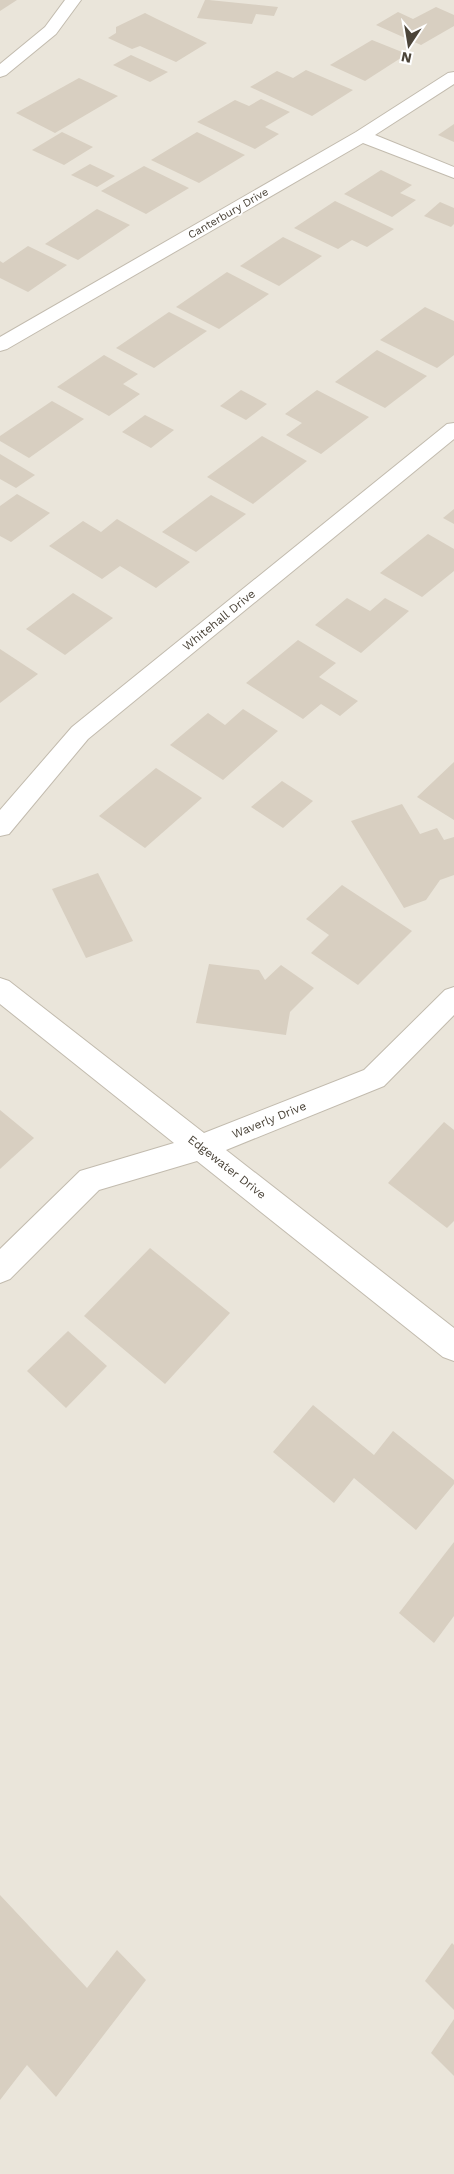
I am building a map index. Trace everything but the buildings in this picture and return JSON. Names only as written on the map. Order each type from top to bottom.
[{"type":"street","points":[[0,72],[39,41],[65,16],[73,0]]},
{"type":"street","name":"Canterbury Drive","points":[[2,340],[362,136],[454,77]]},
{"type":"street","points":[[362,136],[454,173]]},
{"type":"street","name":"Whitehall Drive","points":[[0,827],[80,733],[454,429]]},
{"type":"street","name":"Edgewater Drive","points":[[0,989],[454,1347]]},
{"type":"street","name":"Waverly Drive","points":[[0,1269],[90,1180],[202,1147],[374,1078],[454,998]]},
{"type":"shaded area","points":[[0,0],[454,0],[454,2174],[0,2174]]}]
